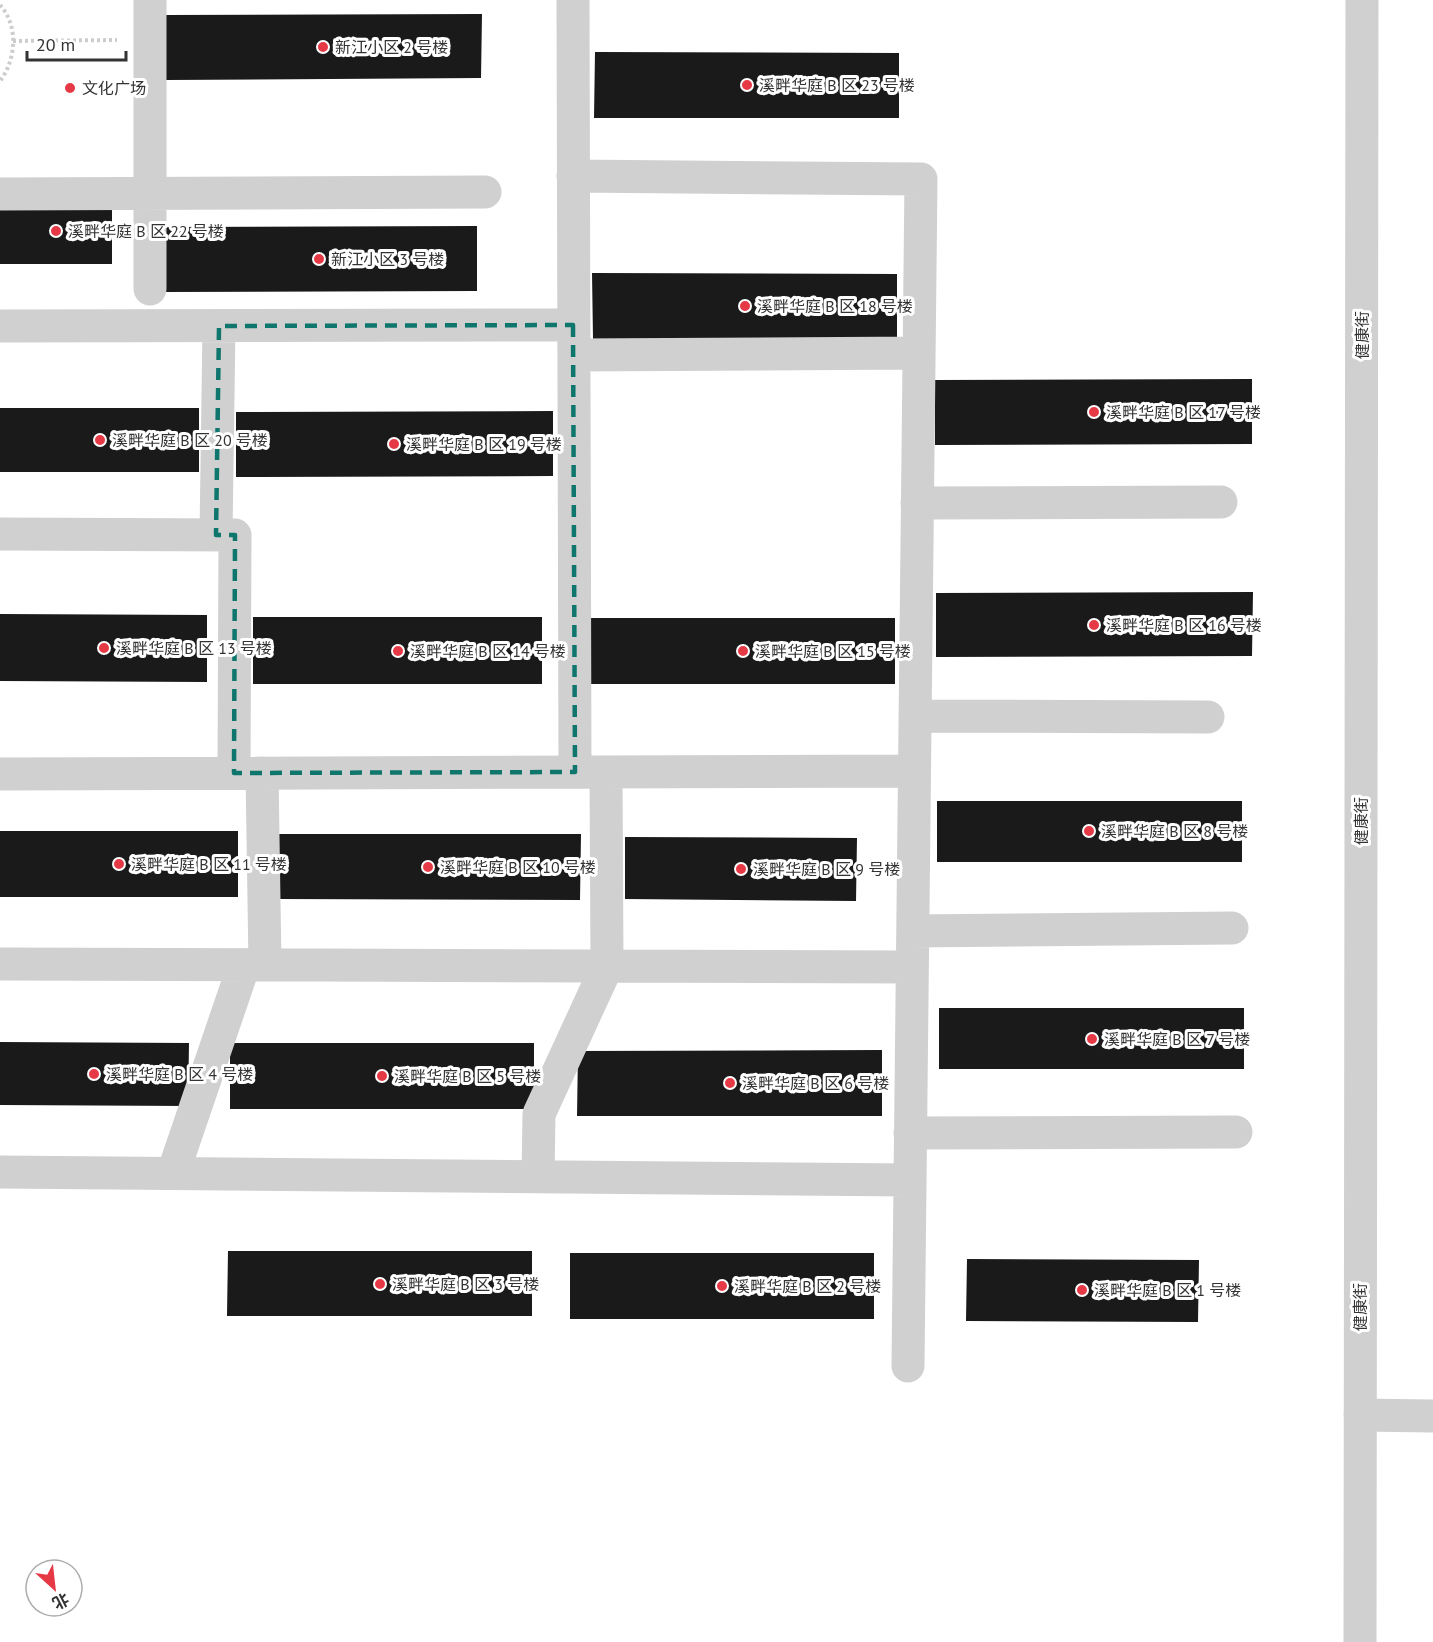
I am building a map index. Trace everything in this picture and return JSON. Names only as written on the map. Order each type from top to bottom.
[{"type":"street","points":[[150,0],[150,289]]},
{"type":"street","points":[[538,1176],[539,1114],[607,966],[591,772],[574,340],[573,0]]},
{"type":"street","name":"健康街","points":[[1360,1642],[1362,0]]},
{"type":"street","points":[[573,176],[921,179],[908,1366]]},
{"type":"street","points":[[0,194],[485,192]]},
{"type":"street","points":[[0,326],[219,326],[919,353]]},
{"type":"street","points":[[216,535],[219,326]]},
{"type":"street","points":[[918,503],[1221,502]]},
{"type":"street","points":[[0,534],[235,535],[248,773],[255,965],[173,1173]]},
{"type":"street","points":[[915,716],[1208,717]]},
{"type":"street","points":[[0,774],[914,771]]},
{"type":"street","points":[[912,931],[1232,928]]},
{"type":"street","points":[[0,964],[912,967]]},
{"type":"street","points":[[910,1133],[1236,1132]]},
{"type":"street","points":[[0,1172],[910,1180]]},
{"type":"street","points":[[1360,1415],[1433,1416]]},
{"type":"path","points":[[0,5],[4,9],[12,30],[13,41],[13,51],[7,72],[0,81]]},
{"type":"path","points":[[13,41],[150,40]]},
{"type":"highlighted area","points":[[573,325],[575,772],[234,773],[235,535],[216,535],[219,326]]},
{"type":"building","name":"新江小区 2 号楼","points":[[482,14],[481,78],[165,80],[165,15]]},
{"type":"building","name":"溪畔华庭 B 区 23 号楼","points":[[595,52],[899,53],[899,118],[594,118]]},
{"type":"building","name":"溪畔华庭 B 区 22 号楼","points":[[0,198],[112,198],[112,264],[0,264]]},
{"type":"building","name":"新江小区 3 号楼","points":[[477,226],[477,291],[161,292],[161,227]]},
{"type":"building","name":"溪畔华庭 B 区 18 号楼","points":[[592,273],[897,274],[897,339],[593,339]]},
{"type":"building","name":"溪畔华庭 B 区 17 号楼","points":[[1252,379],[1252,444],[935,445],[935,380]]},
{"type":"building","name":"溪畔华庭 B 区 20 号楼","points":[[0,408],[199,408],[199,472],[0,472]]},
{"type":"building","name":"溪畔华庭 B 区 19 号楼","points":[[553,411],[553,476],[236,477],[236,412]]},
{"type":"building","name":"溪畔华庭 B 区 16 号楼","points":[[1253,592],[1252,656],[936,657],[936,593]]},
{"type":"building","name":"溪畔华庭 B 区 13 号楼","points":[[0,614],[207,615],[207,682],[0,681]]},
{"type":"building","name":"溪畔华庭 B 区 14 号楼","points":[[253,617],[542,617],[542,684],[253,684]]},
{"type":"building","name":"溪畔华庭 B 区 15 号楼","points":[[591,618],[895,618],[895,684],[591,684]]},
{"type":"building","name":"溪畔华庭 B 区 8 号楼","points":[[937,801],[1242,801],[1242,862],[937,862]]},
{"type":"building","name":"溪畔华庭 B 区 11 号楼","points":[[0,831],[238,831],[238,897],[0,897]]},
{"type":"building","name":"溪畔华庭 B 区 10 号楼","points":[[276,834],[581,834],[580,900],[276,899]]},
{"type":"building","name":"溪畔华庭 B 区 9 号楼","points":[[625,837],[857,838],[856,901],[625,899]]},
{"type":"building","name":"溪畔华庭 B 区 7 号楼","points":[[939,1008],[1244,1008],[1244,1069],[939,1069]]},
{"type":"building","name":"溪畔华庭 B 区 4 号楼","points":[[0,1042],[189,1043],[188,1106],[0,1105]]},
{"type":"building","name":"溪畔华庭 B 区 5 号楼","points":[[230,1043],[534,1043],[534,1109],[230,1109]]},
{"type":"building","name":"溪畔华庭 B 区 6 号楼","points":[[882,1050],[882,1116],[577,1116],[578,1051]]},
{"type":"building","name":"溪畔华庭 B 区 3 号楼","points":[[228,1251],[532,1251],[532,1316],[227,1316]]},
{"type":"building","name":"溪畔华庭 B 区 2 号楼","points":[[570,1253],[874,1253],[874,1319],[570,1319]]},
{"type":"building","name":"溪畔华庭 B 区 1 号楼","points":[[967,1259],[1199,1260],[1198,1322],[966,1321]]},
{"type":"place","name":"新江小区 2 号楼","points":[[323,47]]},
{"type":"place","name":"溪畔华庭 B 区 23 号楼","points":[[747,85]]},
{"type":"place","name":"文化广场","points":[[70,88]]},
{"type":"place","name":"溪畔华庭 B 区 22 号楼","points":[[56,231]]},
{"type":"place","name":"新江小区 3 号楼","points":[[319,259]]},
{"type":"place","name":"溪畔华庭 B 区 18 号楼","points":[[745,306]]},
{"type":"place","name":"溪畔华庭 B 区 17 号楼","points":[[1094,412]]},
{"type":"place","name":"溪畔华庭 B 区 20 号楼","points":[[100,440]]},
{"type":"place","name":"溪畔华庭 B 区 19 号楼","points":[[394,444]]},
{"type":"place","name":"溪畔华庭 B 区 16 号楼","points":[[1094,625]]},
{"type":"place","name":"溪畔华庭 B 区 13 号楼","points":[[104,648]]},
{"type":"place","name":"溪畔华庭 B 区 14 号楼","points":[[398,651]]},
{"type":"place","name":"溪畔华庭 B 区 15 号楼","points":[[743,651]]},
{"type":"place","name":"溪畔华庭 B 区 8 号楼","points":[[1089,831]]},
{"type":"place","name":"溪畔华庭 B 区 11 号楼","points":[[119,864]]},
{"type":"place","name":"溪畔华庭 B 区 10 号楼","points":[[428,867]]},
{"type":"place","name":"溪畔华庭 B 区 9 号楼","points":[[741,869]]},
{"type":"place","name":"溪畔华庭 B 区 7 号楼","points":[[1092,1039]]},
{"type":"place","name":"溪畔华庭 B 区 4 号楼","points":[[94,1074]]},
{"type":"place","name":"溪畔华庭 B 区 5 号楼","points":[[382,1076]]},
{"type":"place","name":"溪畔华庭 B 区 6 号楼","points":[[730,1083]]},
{"type":"place","name":"溪畔华庭 B 区 3 号楼","points":[[380,1284]]},
{"type":"place","name":"溪畔华庭 B 区 2 号楼","points":[[722,1286]]},
{"type":"place","name":"溪畔华庭 B 区 1 号楼","points":[[1082,1290]]}]
